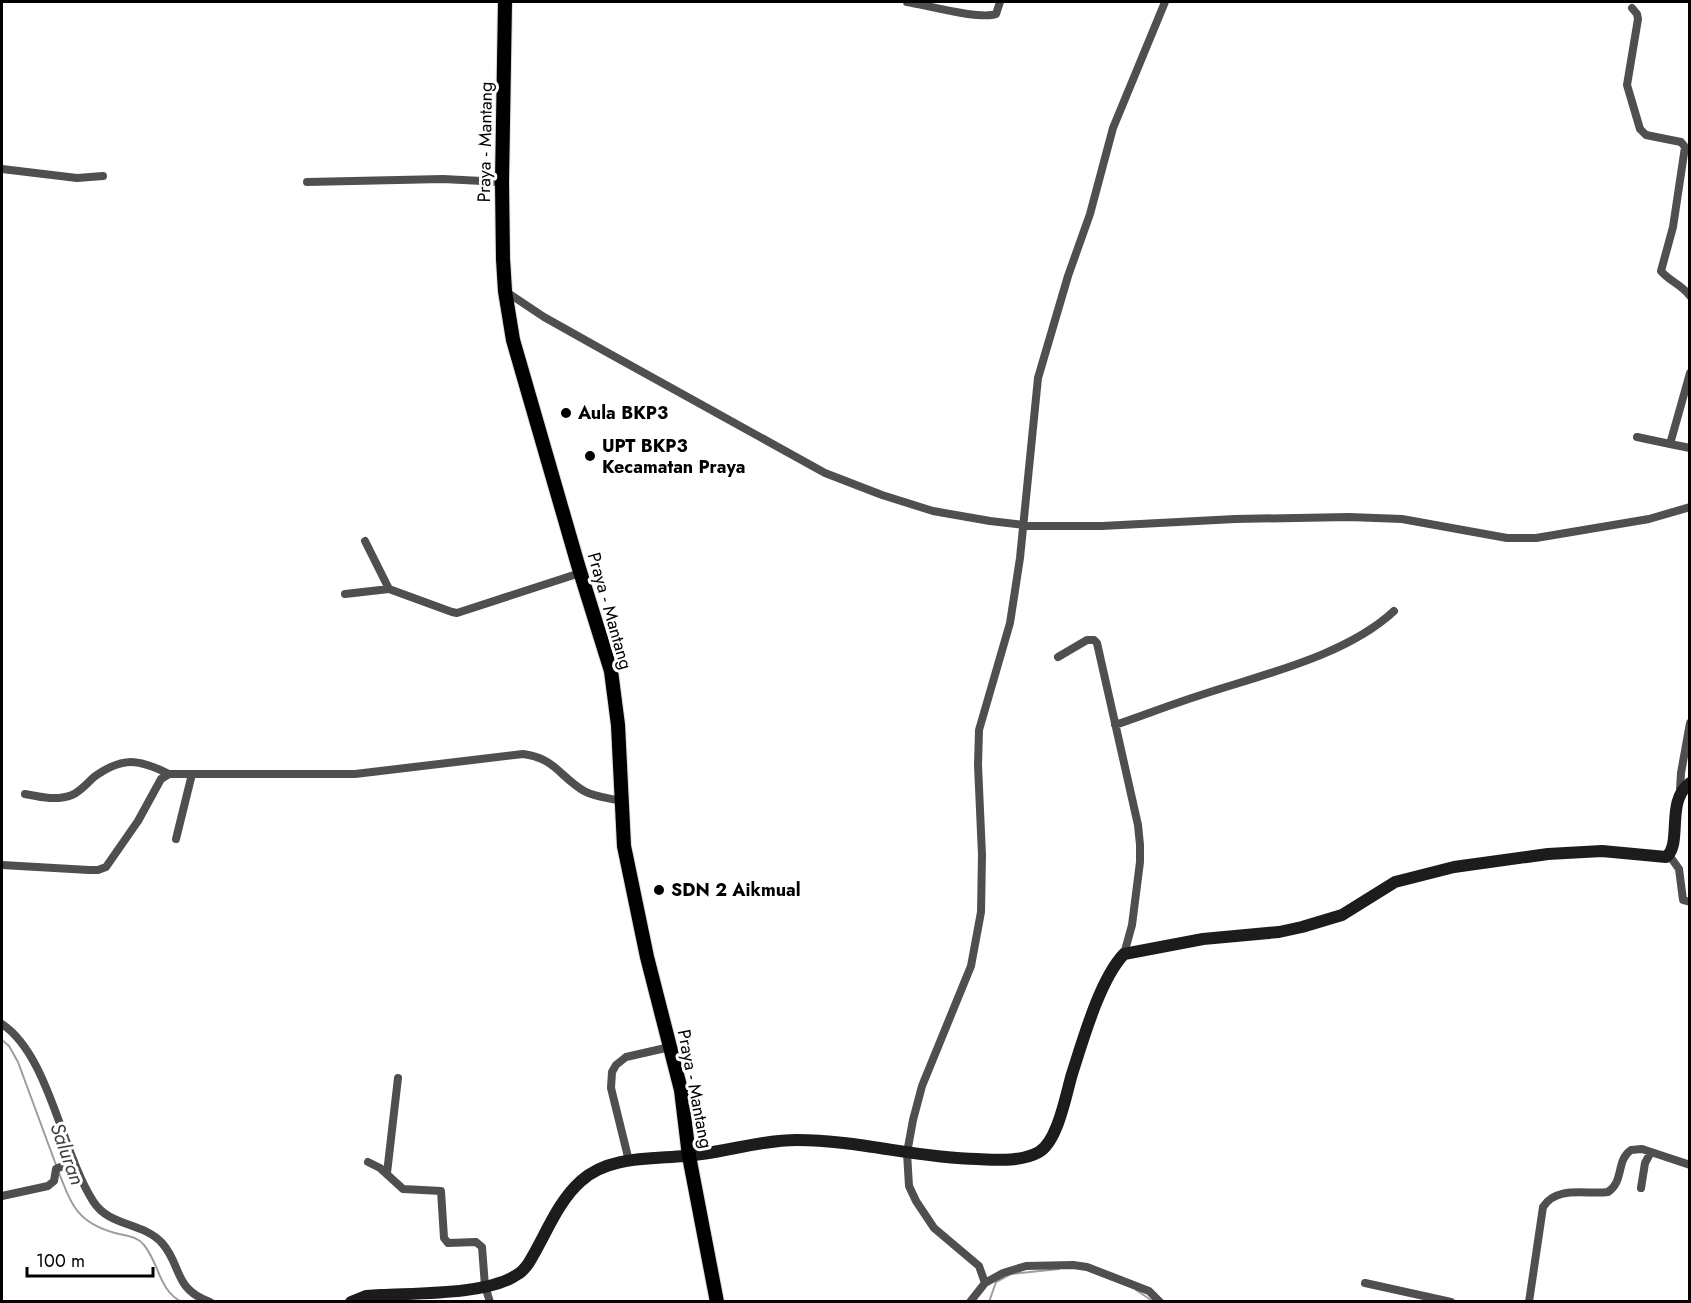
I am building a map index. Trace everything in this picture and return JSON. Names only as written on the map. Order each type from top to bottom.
[{"type":"main road","name":"Praya - Mantang","points":[[505,2],[502,182],[505,291],[513,340],[580,573],[611,671],[618,725],[622,826],[627,857],[647,957],[681,1089],[689,1156],[717,1302]]},
{"type":"street","points":[[907,2],[990,15],[996,14],[1000,2]]},
{"type":"street","points":[[985,1283],[980,1266],[934,1228],[916,1201],[909,1186],[907,1153],[922,1086],[971,966],[981,912],[979,730],[1010,622],[1020,558],[1038,378],[1068,276],[1090,214],[1113,128],[1166,2]]},
{"type":"street","points":[[1632,8],[1638,19],[1628,66],[1627,88],[1640,129],[1646,135],[1681,142],[1685,147],[1675,219],[1661,271],[1689,296]]},
{"type":"street","points":[[2,169],[77,178],[104,176]]},
{"type":"street","points":[[307,182],[443,178],[502,182]]},
{"type":"street","points":[[505,291],[591,343],[825,473],[882,495],[933,511],[1022,525],[1102,526],[1235,519],[1402,519],[1507,538],[1536,538],[1649,519],[1689,507]]},
{"type":"street","points":[[1670,444],[1689,373]]},
{"type":"street","points":[[1637,437],[1689,448]]},
{"type":"street","points":[[365,540],[389,589]]},
{"type":"street","points":[[345,594],[389,589],[441,610],[457,613],[580,573]]},
{"type":"street","points":[[1115,725],[1297,664],[1357,638],[1378,626],[1394,611]]},
{"type":"street","points":[[351,1302],[373,1295],[441,1292],[485,1286],[505,1281],[519,1274],[528,1264],[568,1194],[593,1172],[611,1164],[689,1156],[765,1141],[798,1140],[852,1143],[952,1159],[1015,1159],[1028,1157],[1041,1151],[1051,1140],[1102,989],[1116,963],[1124,954],[1135,908],[1140,862],[1138,825],[1097,643],[1094,640],[1087,640],[1058,657]]},
{"type":"street","points":[[1124,954],[1203,939],[1278,932],[1302,927],[1342,915],[1395,882],[1454,867],[1548,854],[1602,851],[1664,857],[1669,855],[1673,848],[1674,821],[1685,787],[1681,773],[1689,723]]},
{"type":"street","points":[[25,794],[43,798],[72,795],[111,766],[128,761],[154,767],[169,774],[355,774],[522,754],[536,756],[547,761],[584,791],[621,801]]},
{"type":"street","points":[[2,865],[89,870],[106,867],[138,820],[161,779],[169,774]]},
{"type":"street","points":[[176,839],[192,774]]},
{"type":"street","points":[[1669,855],[1680,869],[1683,900],[1689,902]]},
{"type":"street","points":[[2,1024],[24,1044],[33,1061],[70,1162],[100,1211],[116,1221],[148,1233],[162,1243],[186,1286],[194,1294],[210,1302]]},
{"type":"street","points":[[629,1161],[611,1088],[612,1072],[616,1065],[626,1057],[670,1047]]},
{"type":"street","points":[[387,1173],[398,1078]]},
{"type":"street","points":[[1529,1302],[1540,1224],[1546,1202],[1558,1195],[1608,1192],[1617,1184],[1626,1153],[1636,1149],[1689,1165]]},
{"type":"street","points":[[1641,1188],[1645,1163],[1652,1152]]},
{"type":"street","points":[[2,1196],[51,1185],[56,1168],[70,1162]]},
{"type":"street","points":[[368,1162],[387,1173],[403,1189],[441,1191],[445,1241],[480,1243],[485,1286],[490,1302]]},
{"type":"street","points":[[970,1302],[985,1283],[1003,1273],[1026,1266],[1073,1265],[1087,1267],[1149,1291],[1160,1302]]},
{"type":"street","points":[[1365,1283],[1451,1302]]},
{"type":"waterway","name":"Saluran","points":[[2,1040],[9,1046],[18,1062],[56,1165]]},
{"type":"waterway","name":"Saluran","points":[[59,1173],[78,1212],[92,1224],[141,1242],[149,1252],[168,1291],[182,1302]]},
{"type":"waterway","name":"Saluran","points":[[989,1302],[996,1282],[1011,1274],[1059,1269]]},
{"type":"waterway","name":"Saluran","points":[[1136,1290],[1154,1302]]},
{"type":"place","name":"Aula BKP3","points":[[566,413]]},
{"type":"place","name":"UPT BKP3 Kecamatan Praya","points":[[590,456]]},
{"type":"place","name":"SDN 2 Aikmual","points":[[659,890]]}]
